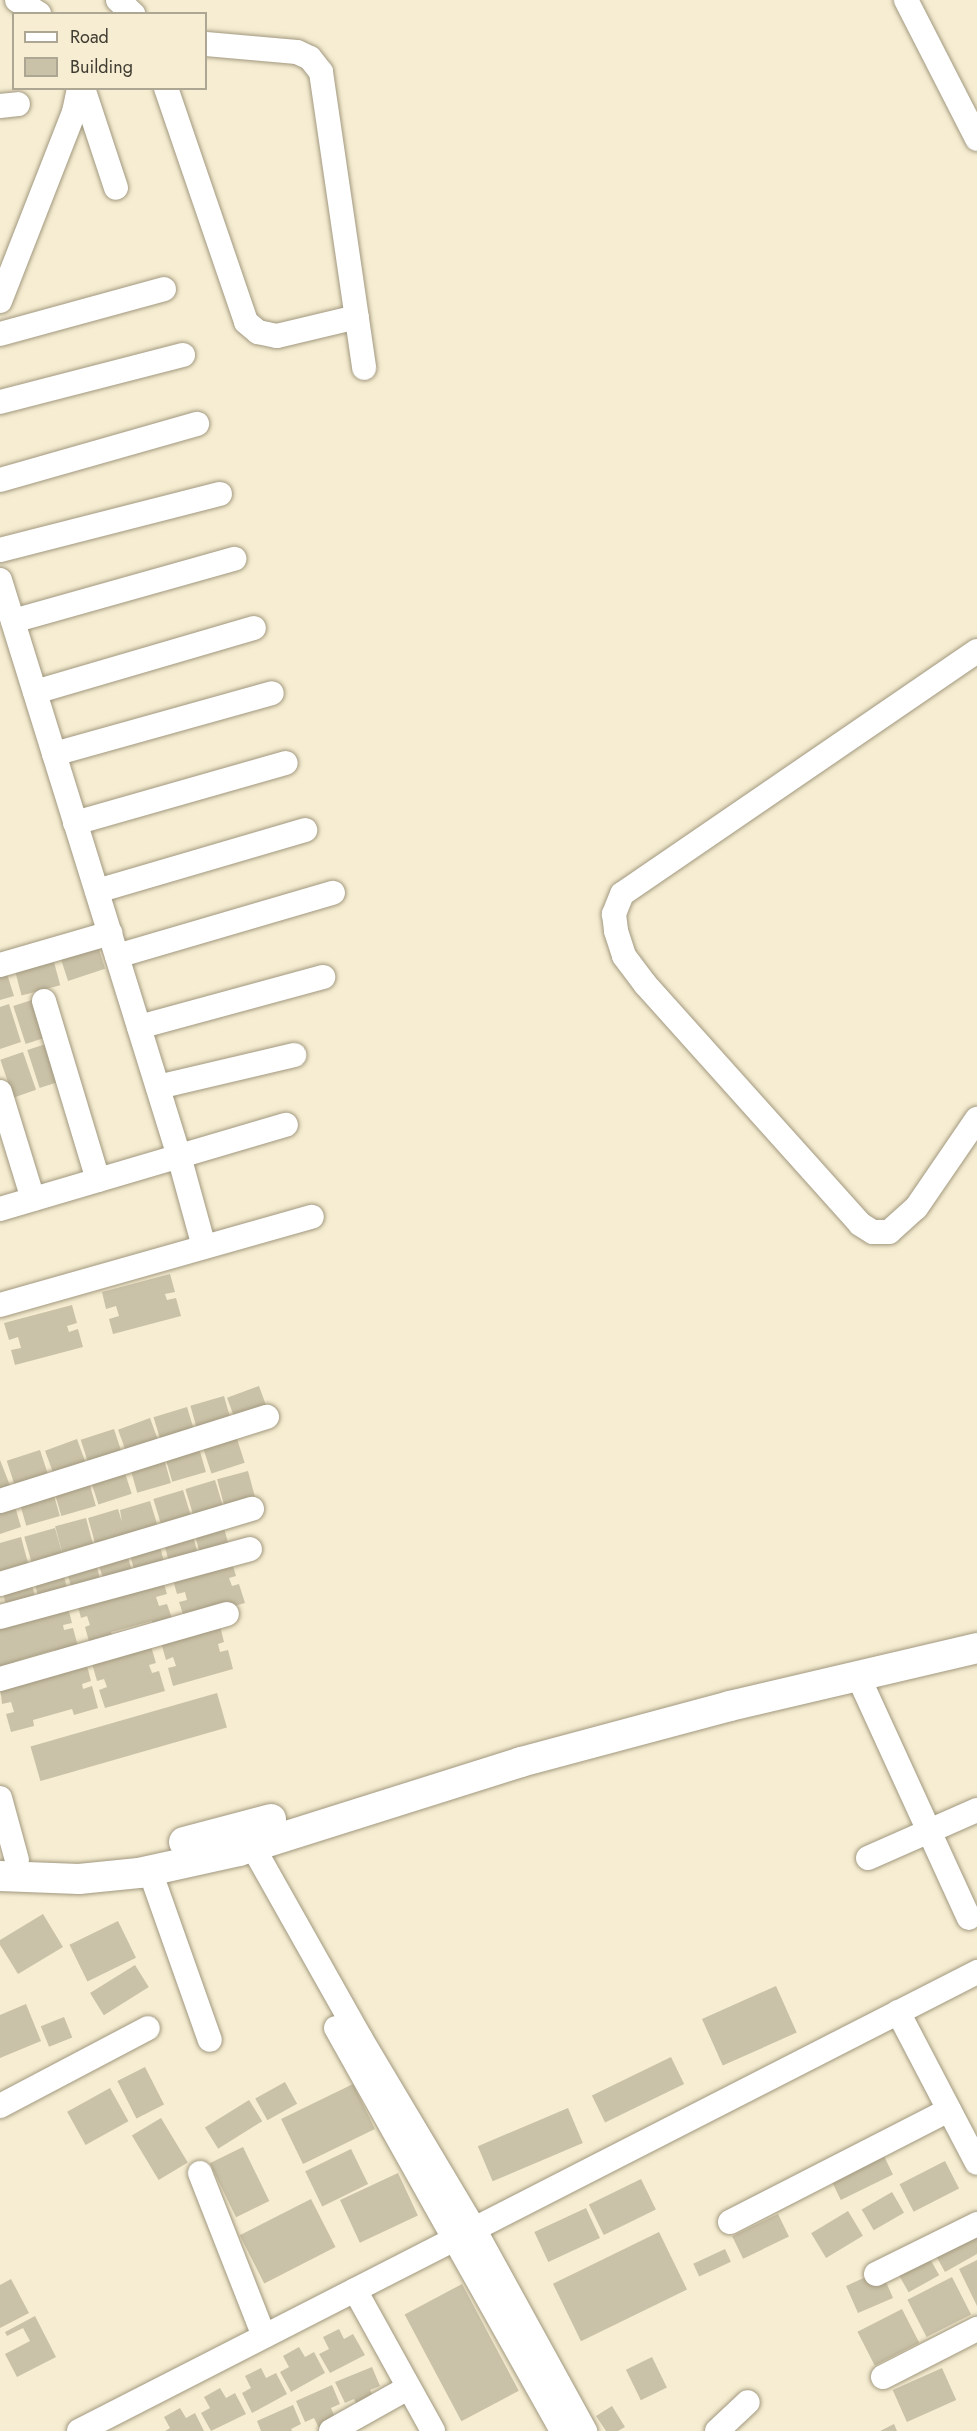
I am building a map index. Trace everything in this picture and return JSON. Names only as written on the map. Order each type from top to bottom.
[{"type":"main road","points":[[6,1865],[80,1879],[150,1871],[518,1744],[977,1630]]},
{"type":"main road","points":[[6,1865],[78,1861],[240,1839],[730,1706],[977,1648]]},
{"type":"street","points":[[118,0],[131,12]]},
{"type":"street","points":[[906,0],[977,139]]},
{"type":"street","points":[[207,44],[297,52],[310,58],[321,72],[364,368]]},
{"type":"street","points":[[0,301],[74,112],[80,90]]},
{"type":"street","points":[[82,90],[116,188]]},
{"type":"street","points":[[167,90],[246,322],[258,332],[277,336],[357,317]]},
{"type":"street","points":[[0,334],[164,289]]},
{"type":"street","points":[[0,402],[183,355]]},
{"type":"street","points":[[0,480],[197,424]]},
{"type":"street","points":[[0,550],[220,494]]},
{"type":"street","points":[[13,621],[234,560]]},
{"type":"street","points":[[0,580],[158,1087],[204,1247]]},
{"type":"street","points":[[35,692],[254,628]]},
{"type":"street","points":[[977,651],[622,894],[614,914],[616,931],[624,956],[645,984],[860,1224],[873,1232],[889,1232],[916,1208],[977,1119]]},
{"type":"street","points":[[54,754],[272,693]]},
{"type":"street","points":[[75,823],[286,763]]},
{"type":"street","points":[[97,891],[305,830]]},
{"type":"street","points":[[117,956],[333,893]]},
{"type":"street","points":[[0,965],[110,933]]},
{"type":"street","points":[[139,1028],[323,977]]},
{"type":"street","points":[[44,1000],[98,1180]]},
{"type":"street","points":[[158,1087],[294,1055]]},
{"type":"street","points":[[0,1092],[33,1199]]},
{"type":"street","points":[[0,1209],[286,1125]]},
{"type":"street","points":[[0,1305],[312,1217]]},
{"type":"street","points":[[0,1501],[267,1417]]},
{"type":"street","points":[[0,1584],[252,1509]]},
{"type":"street","points":[[0,1617],[250,1549]]},
{"type":"street","points":[[0,1679],[227,1614]]},
{"type":"street","points":[[858,1676],[969,1918]]},
{"type":"street","points":[[0,1798],[6,1865]]},
{"type":"street","points":[[868,1858],[977,1810]]},
{"type":"street","points":[[240,1839],[463,2233],[585,2431]]},
{"type":"street","points":[[150,1871],[210,2040]]},
{"type":"street","points":[[79,2431],[977,1972]]},
{"type":"street","points":[[898,2012],[977,2163]]},
{"type":"street","points":[[0,2106],[148,2028]]},
{"type":"street","points":[[730,2222],[949,2110]]},
{"type":"street","points":[[200,2173],[264,2336]]},
{"type":"street","points":[[876,2274],[977,2224]]},
{"type":"street","points":[[463,2233],[483,2288],[562,2431]]},
{"type":"street","points":[[355,2290],[433,2431]]},
{"type":"street","points":[[883,2378],[977,2329]]},
{"type":"street","points":[[331,2431],[408,2388]]},
{"type":"street","points":[[717,2431],[748,2402]]},
{"type":"building","points":[[98,947],[105,969],[68,981],[61,959]]},
{"type":"building","points":[[54,962],[60,985],[22,996],[15,972]]},
{"type":"building","points":[[7,974],[14,996],[0,1000],[0,976]]},
{"type":"building","points":[[38,998],[50,1036],[26,1044],[13,1006]]},
{"type":"building","points":[[9,1004],[21,1042],[0,1049],[0,1007]]},
{"type":"building","points":[[52,1042],[64,1080],[40,1088],[27,1050]]},
{"type":"building","points":[[23,1052],[36,1090],[13,1098],[0,1060]]},
{"type":"building","points":[[170,1274],[175,1292],[165,1294],[167,1300],[176,1298],[181,1316],[113,1334],[109,1319],[119,1316],[116,1306],[106,1309],[102,1292]]},
{"type":"building","points":[[72,1305],[77,1323],[67,1326],[69,1332],[78,1329],[83,1347],[15,1365],[11,1350],[21,1348],[18,1337],[9,1340],[4,1323]]},
{"type":"building","points":[[259,1386],[269,1414],[237,1426],[227,1398]]},
{"type":"building","points":[[224,1396],[232,1424],[198,1434],[190,1406]]},
{"type":"building","points":[[187,1407],[196,1436],[162,1446],[154,1417]]},
{"type":"building","points":[[150,1418],[160,1446],[128,1458],[118,1430]]},
{"type":"building","points":[[114,1429],[123,1457],[90,1467],[81,1440]]},
{"type":"building","points":[[77,1439],[87,1467],[55,1479],[45,1451]]},
{"type":"building","points":[[237,1439],[245,1463],[211,1474],[204,1450]]},
{"type":"building","points":[[199,1448],[206,1472],[172,1482],[165,1458]]},
{"type":"building","points":[[40,1450],[49,1478],[16,1488],[7,1461]]},
{"type":"building","points":[[164,1459],[171,1483],[137,1493],[130,1469]]},
{"type":"building","points":[[0,1460],[11,1488],[0,1491]]},
{"type":"building","points":[[124,1470],[132,1494],[98,1505],[91,1481]]},
{"type":"building","points":[[248,1471],[255,1497],[224,1505],[217,1479]]},
{"type":"building","points":[[215,1480],[223,1506],[193,1515],[185,1489]]},
{"type":"building","points":[[89,1482],[96,1506],[61,1516],[54,1492]]},
{"type":"building","points":[[183,1490],[191,1516],[161,1525],[153,1499]]},
{"type":"building","points":[[53,1492],[60,1516],[26,1526],[19,1502]]},
{"type":"building","points":[[150,1501],[158,1527],[95,1543],[88,1518],[118,1509],[122,1522],[120,1510]]},
{"type":"building","points":[[14,1503],[21,1527],[0,1534],[0,1507]]},
{"type":"building","points":[[86,1518],[93,1544],[62,1552],[55,1526]]},
{"type":"building","points":[[223,1524],[230,1550],[201,1558],[194,1532]]},
{"type":"building","points":[[55,1528],[62,1553],[31,1562],[24,1537]]},
{"type":"building","points":[[192,1532],[199,1558],[170,1566],[163,1540]]},
{"type":"building","points":[[21,1537],[28,1563],[0,1571],[0,1543]]},
{"type":"building","points":[[159,1543],[166,1569],[136,1577],[129,1551]]},
{"type":"building","points":[[126,1551],[134,1577],[105,1586],[97,1560]]},
{"type":"building","points":[[230,1556],[236,1576],[229,1578],[232,1586],[239,1584],[245,1603],[185,1620],[179,1602],[187,1600],[185,1592],[177,1594],[171,1573]]},
{"type":"building","points":[[95,1560],[102,1586],[73,1594],[66,1568]]},
{"type":"building","points":[[62,1569],[69,1595],[40,1603],[33,1577]]},
{"type":"building","points":[[161,1574],[167,1594],[156,1597],[159,1606],[167,1604],[173,1621],[153,1627],[152,1621],[111,1632],[113,1638],[90,1645],[85,1627],[90,1625],[87,1616],[81,1618],[76,1599]]},
{"type":"building","points":[[30,1578],[37,1604],[8,1612],[1,1586]]},
{"type":"building","points":[[66,1600],[72,1623],[63,1625],[64,1630],[73,1628],[79,1650],[55,1656],[54,1650],[14,1662],[16,1667],[0,1672],[0,1623]]},
{"type":"building","points":[[219,1622],[224,1642],[218,1644],[220,1652],[228,1650],[233,1669],[173,1686],[168,1668],[176,1666],[173,1657],[166,1660],[160,1639]]},
{"type":"building","points":[[150,1643],[156,1663],[149,1665],[152,1673],[159,1671],[165,1691],[105,1708],[99,1690],[107,1687],[104,1679],[97,1681],[91,1660]]},
{"type":"building","points":[[85,1658],[91,1681],[82,1684],[83,1689],[92,1686],[98,1708],[74,1715],[72,1709],[33,1720],[34,1726],[11,1732],[6,1714],[14,1712],[11,1702],[2,1704],[0,1686]]},
{"type":"building","points":[[217,1693],[227,1728],[40,1781],[31,1746]]},
{"type":"building","points":[[43,1914],[63,1947],[18,1974],[0,1945],[0,1940]]},
{"type":"building","points":[[118,1921],[136,1958],[87,1982],[69,1945]]},
{"type":"building","points":[[135,1965],[149,1987],[104,2015],[90,1993]]},
{"type":"building","points":[[776,1986],[797,2033],[723,2066],[702,2019]]},
{"type":"building","points":[[26,2004],[41,2041],[0,2058],[0,2015]]},
{"type":"building","points":[[64,2017],[72,2037],[49,2047],[41,2026]]},
{"type":"building","points":[[671,2057],[684,2084],[605,2123],[592,2096]]},
{"type":"building","points":[[145,2067],[164,2104],[136,2118],[117,2081]]},
{"type":"building","points":[[285,2082],[297,2104],[267,2120],[255,2098]]},
{"type":"building","points":[[353,2084],[375,2129],[303,2164],[281,2119]]},
{"type":"building","points":[[110,2088],[128,2121],[86,2145],[67,2112]]},
{"type":"building","points":[[249,2100],[262,2121],[218,2149],[205,2128]]},
{"type":"building","points":[[568,2108],[583,2143],[493,2181],[478,2146]]},
{"type":"building","points":[[161,2118],[188,2163],[159,2180],[132,2136]]},
{"type":"building","points":[[243,2147],[269,2201],[236,2217],[210,2163]]},
{"type":"building","points":[[351,2149],[368,2184],[322,2206],[305,2171]]},
{"type":"building","points":[[882,2152],[893,2174],[841,2200],[830,2177]]},
{"type":"building","points":[[945,2161],[959,2189],[914,2212],[900,2184]]},
{"type":"building","points":[[398,2173],[418,2216],[360,2243],[340,2200]]},
{"type":"building","points":[[641,2179],[656,2210],[604,2235],[589,2204]]},
{"type":"building","points":[[892,2192],[904,2213],[874,2230],[862,2210]]},
{"type":"building","points":[[311,2199],[336,2247],[264,2283],[240,2235]]},
{"type":"building","points":[[586,2208],[600,2238],[548,2262],[534,2232]]},
{"type":"building","points":[[848,2211],[863,2236],[826,2258],[811,2233]]},
{"type":"building","points":[[778,2214],[789,2236],[743,2259],[732,2236]]},
{"type":"building","points":[[977,2230],[977,2254],[945,2272],[935,2254]]},
{"type":"building","points":[[659,2232],[687,2290],[581,2341],[553,2284]]},
{"type":"building","points":[[725,2249],[731,2262],[699,2276],[693,2264]]},
{"type":"building","points":[[929,2257],[939,2275],[909,2292],[898,2274]]},
{"type":"building","points":[[977,2260],[977,2306],[959,2269]]},
{"type":"building","points":[[868,2276],[873,2286],[884,2277],[893,2298],[858,2313],[846,2286]]},
{"type":"building","points":[[952,2277],[971,2314],[927,2337],[907,2300]]},
{"type":"building","points":[[11,2279],[29,2313],[0,2328],[0,2285]]},
{"type":"building","points":[[462,2284],[519,2391],[461,2421],[405,2315]]},
{"type":"building","points":[[902,2309],[919,2343],[875,2366],[857,2332]]},
{"type":"building","points":[[35,2316],[56,2357],[17,2377],[5,2354],[30,2341],[23,2328],[7,2336],[5,2332]]},
{"type":"building","points":[[339,2329],[344,2339],[353,2334],[365,2355],[330,2373],[319,2354],[329,2349],[323,2337]]},
{"type":"building","points":[[299,2347],[305,2357],[314,2352],[325,2373],[291,2392],[280,2372],[289,2367],[283,2356]]},
{"type":"building","points":[[652,2357],[667,2388],[641,2400],[626,2370]]},
{"type":"building","points":[[372,2367],[380,2386],[370,2390],[376,2402],[359,2409],[354,2399],[345,2403],[335,2382]]},
{"type":"building","points":[[261,2368],[266,2378],[276,2373],[287,2394],[252,2413],[242,2393],[251,2388],[245,2376]]},
{"type":"building","points":[[942,2368],[956,2400],[907,2422],[893,2390]]},
{"type":"building","points":[[332,2385],[340,2404],[331,2408],[336,2420],[319,2428],[314,2418],[305,2422],[296,2401]]},
{"type":"building","points":[[220,2388],[226,2398],[235,2393],[246,2414],[211,2431],[201,2413],[210,2408],[204,2397]]},
{"type":"building","points":[[293,2405],[301,2424],[291,2429],[292,2431],[261,2431],[257,2421]]},
{"type":"building","points":[[612,2406],[625,2427],[618,2431],[606,2431],[596,2416]]},
{"type":"building","points":[[180,2408],[186,2418],[195,2413],[204,2431],[165,2431],[170,2428],[164,2417]]},
{"type":"building","points":[[894,2424],[897,2431],[880,2431]]}]
